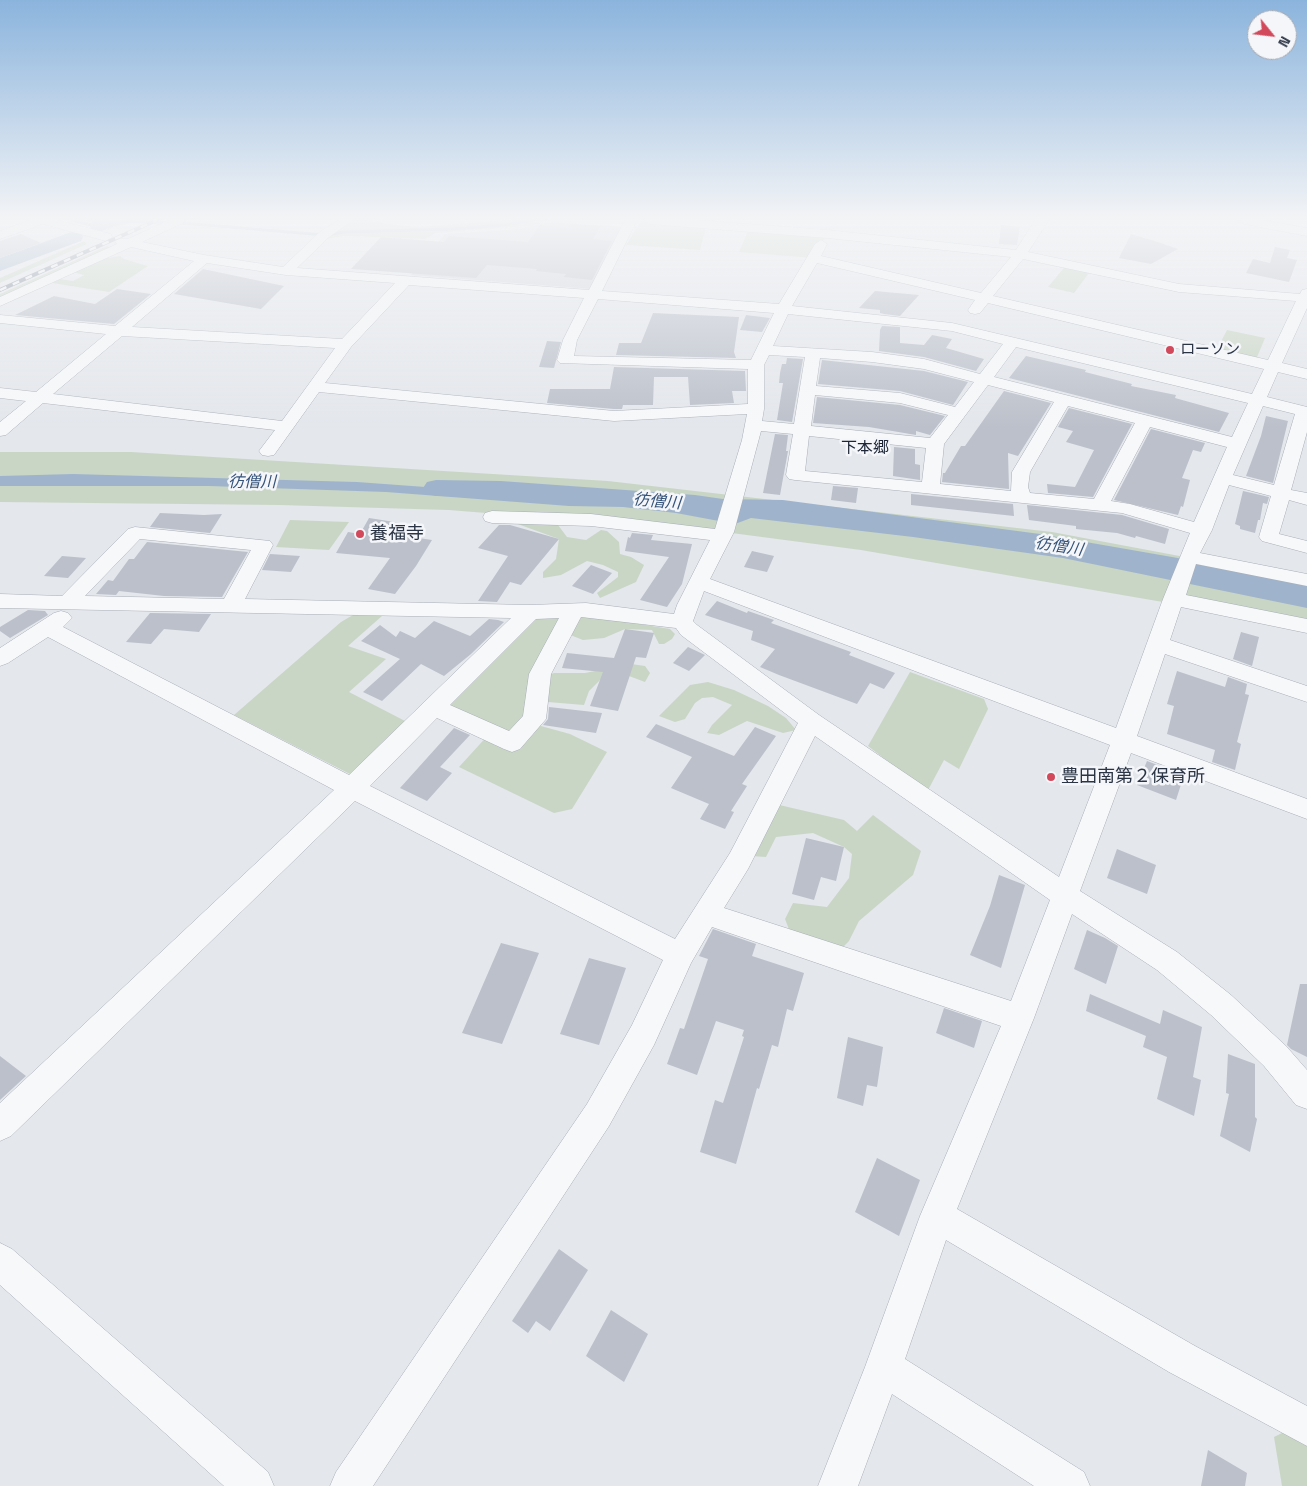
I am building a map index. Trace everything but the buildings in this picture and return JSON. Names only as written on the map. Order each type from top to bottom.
[{"type":"street","points":[[0,302],[26,289]]},
{"type":"street","points":[[0,431],[168,289]]},
{"type":"street","points":[[268,451],[346,344],[397,289]]},
{"type":"street","points":[[522,289],[784,309],[900,320],[960,329],[1305,412],[1299,458],[1281,492],[1269,537],[1307,547]]},
{"type":"street","points":[[595,289],[570,340],[565,360],[756,365]]},
{"type":"street","points":[[682,622],[688,605],[723,534],[751,440],[755,417],[756,365],[795,289]]},
{"type":"street","points":[[944,289],[1307,374]]},
{"type":"street","points":[[960,329],[992,289]]},
{"type":"street","points":[[838,1486],[884,1368],[937,1216],[1019,1018],[1123,741],[1189,558],[1256,400],[1306,297],[1198,289]]},
{"type":"street","points":[[0,320],[118,331],[346,344]]},
{"type":"street","points":[[930,490],[935,444],[1012,342]]},
{"type":"street","points":[[765,350],[924,364],[1237,444]]},
{"type":"street","points":[[813,353],[795,475],[1123,508],[1202,530]]},
{"type":"street","points":[[315,386],[614,416],[755,417],[802,429],[935,444]]},
{"type":"street","points":[[808,390],[900,398],[959,413]]},
{"type":"street","points":[[0,393],[285,426]]},
{"type":"street","points":[[1022,498],[1019,487],[1021,472],[1063,400]]},
{"type":"street","points":[[1100,505],[1145,420]]},
{"type":"street","points":[[1224,478],[1307,499]]},
{"type":"street","points":[[492,517],[591,520],[723,534]]},
{"type":"street","points":[[0,658],[47,627],[76,602],[135,533],[263,545],[231,606]]},
{"type":"street","points":[[1189,558],[1307,580]]},
{"type":"street","points":[[699,582],[1307,809]]},
{"type":"street","points":[[1174,598],[1307,626]]},
{"type":"street","points":[[0,601],[530,612],[586,610],[682,622],[689,630],[811,721],[1064,895],[1167,961],[1198,986],[1275,1056],[1307,1094]]},
{"type":"street","points":[[434,707],[512,743],[534,719],[540,674],[574,610]]},
{"type":"street","points":[[0,1125],[352,788],[530,612]]},
{"type":"street","points":[[47,627],[146,682],[222,718],[352,788],[680,955]]},
{"type":"street","points":[[1158,644],[1307,694]]},
{"type":"street","points":[[350,1486],[598,1115],[643,1035],[680,955],[708,914],[739,862],[811,721]]},
{"type":"street","points":[[708,914],[1019,1018]]},
{"type":"street","points":[[937,1216],[1182,1359],[1307,1427]]},
{"type":"street","points":[[1,1264],[254,1486]]},
{"type":"street","points":[[884,1368],[1070,1486]]},
{"type":"green space","points":[[10,289],[25,289],[0,301],[0,294]]},
{"type":"green space","points":[[92,289],[113,289],[109,292]]},
{"type":"green space","points":[[1058,289],[1077,289],[1074,293]]},
{"type":"green space","points":[[1227,330],[1265,338],[1255,362],[1215,353]]},
{"type":"green space","points":[[0,452],[131,452],[608,481],[1052,532],[1307,580],[1307,628],[1253,614],[1157,601],[861,550],[724,532],[449,510],[280,505],[0,502]]},
{"type":"green space","points":[[290,520],[349,522],[329,550],[276,547]]},
{"type":"green space","points":[[515,523],[558,525],[567,537],[586,540],[601,530],[607,531],[619,542],[620,554],[631,557],[644,565],[636,582],[600,598],[597,593],[618,577],[618,572],[603,565],[587,561],[561,575],[543,578],[543,572],[556,559],[559,539]]},
{"type":"green space","points":[[530,612],[573,613],[564,630],[585,615],[670,629],[675,634],[672,639],[664,644],[659,644],[652,630],[625,629],[604,638],[583,640],[563,632],[530,723],[570,734],[607,752],[572,809],[554,813],[459,767],[490,733],[434,707]]},
{"type":"green space","points":[[353,615],[382,616],[348,646],[386,659],[349,692],[407,722],[350,774],[234,715],[341,622]]},
{"type":"green space","points":[[631,664],[645,666],[650,673],[645,682],[629,676],[611,674],[600,680],[589,691],[584,705],[548,702],[544,697],[546,676],[554,673],[585,673]]},
{"type":"green space","points":[[910,672],[984,699],[988,709],[959,769],[944,760],[927,792],[868,746]]},
{"type":"green space","points":[[708,682],[734,690],[768,706],[786,718],[796,730],[783,733],[747,721],[719,735],[707,733],[712,725],[732,705],[713,697],[702,698],[695,703],[685,719],[675,722],[659,716],[690,685]]},
{"type":"green space","points":[[775,804],[844,820],[857,831],[873,815],[921,851],[913,875],[859,921],[849,941],[840,950],[794,942],[785,919],[793,903],[827,907],[849,878],[852,854],[844,847],[813,833],[776,837],[766,857],[751,856]]},
{"type":"green space","points":[[1288,1430],[1307,1440],[1307,1486],[1282,1486],[1274,1437]]},
{"type":"water","points":[[73,474],[357,482],[453,489],[512,490],[731,508],[773,508],[970,533],[1212,573],[1307,595],[1307,608],[1063,558],[913,537],[751,518],[735,524],[676,513],[623,507],[569,506],[386,492],[209,486],[0,486],[0,476]]},
{"type":"waterway","name":"彷僧川","points":[[436,488],[501,489],[695,503],[723,507],[783,508],[1040,543],[1281,586],[1307,594]]},
{"type":"place","name":"ローソン","points":[[1170,350]]},
{"type":"place","name":"養福寺","points":[[360,534]]},
{"type":"place","name":"豊田南第２保育所","points":[[1051,777]]},
{"type":"district","name":"下本郷","points":[[865,449]]}]
